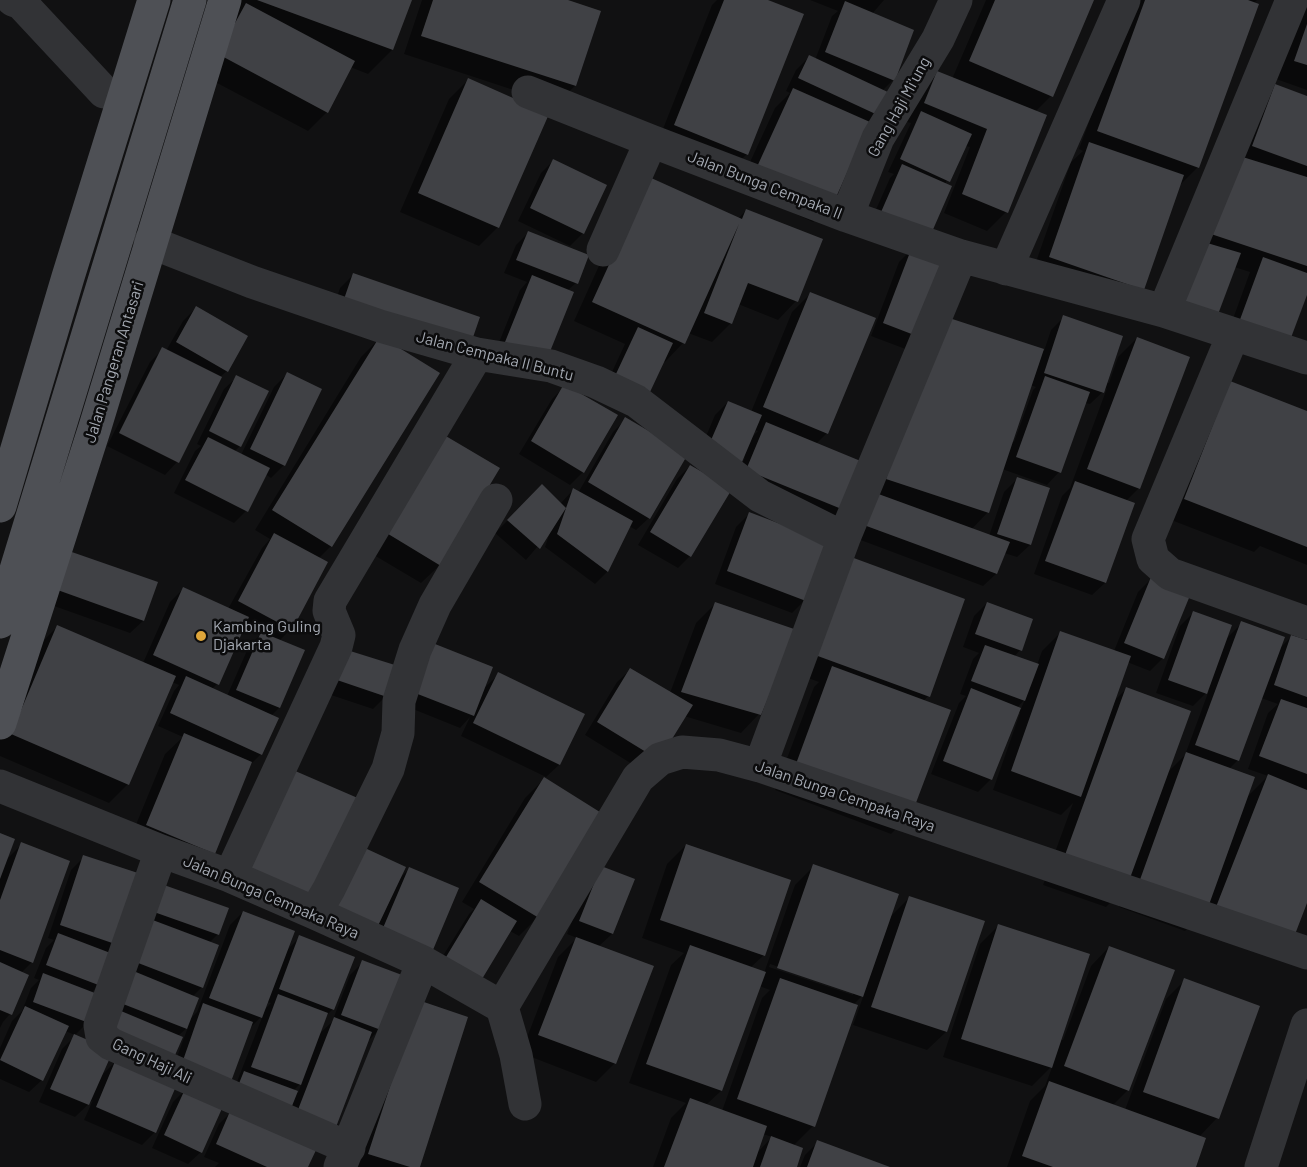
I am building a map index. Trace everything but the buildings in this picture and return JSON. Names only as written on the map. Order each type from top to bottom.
[{"type":"main road","points":[[0,433],[132,0]]},
{"type":"main road","points":[[0,506],[154,0]]},
{"type":"main road","points":[[0,622],[105,272],[190,0]]},
{"type":"main road","name":"Jalan Pangeran Antasari","points":[[0,723],[225,0]]},
{"type":"street","points":[[13,0],[21,3],[104,92]]},
{"type":"street","name":"Gang Haji Mi'ung","points":[[847,216],[878,138],[938,39],[956,0]]},
{"type":"street","points":[[1006,269],[1124,0]]},
{"type":"street","points":[[1164,311],[1292,0]]},
{"type":"street","name":"Jalan Bunga Cempaka II","points":[[528,92],[847,216],[961,256],[1164,311],[1307,358]]},
{"type":"street","points":[[603,250],[651,141]]},
{"type":"street","name":"Jalan Cempaka II Buntu","points":[[150,242],[252,282],[380,326],[477,354],[550,366],[596,382],[636,401],[760,496],[844,538]]},
{"type":"street","points":[[760,766],[844,538],[961,256]]},
{"type":"street","points":[[1233,335],[1148,539],[1154,559],[1170,574],[1307,623]]},
{"type":"street","points":[[230,876],[336,647],[339,635],[329,611],[330,601],[477,354]]},
{"type":"street","points":[[315,913],[388,769],[398,733],[399,701],[415,650],[435,605],[496,500]]},
{"type":"street","name":"Jalan Bunga Cempaka Raya","points":[[0,786],[161,851],[230,876],[315,913],[423,962],[502,1007],[638,778],[660,759],[682,752],[719,755],[760,766],[1307,953]]},
{"type":"street","name":"Gang Haji Ali","points":[[161,851],[100,1025],[102,1037],[111,1044],[344,1157],[423,962]]},
{"type":"street","points":[[502,1007],[516,1055],[525,1104]]},
{"type":"street","points":[[1261,1167],[1307,1025]]},
{"type":"place","name":"Kambing Guling Djakarta","points":[[201,636]]}]
